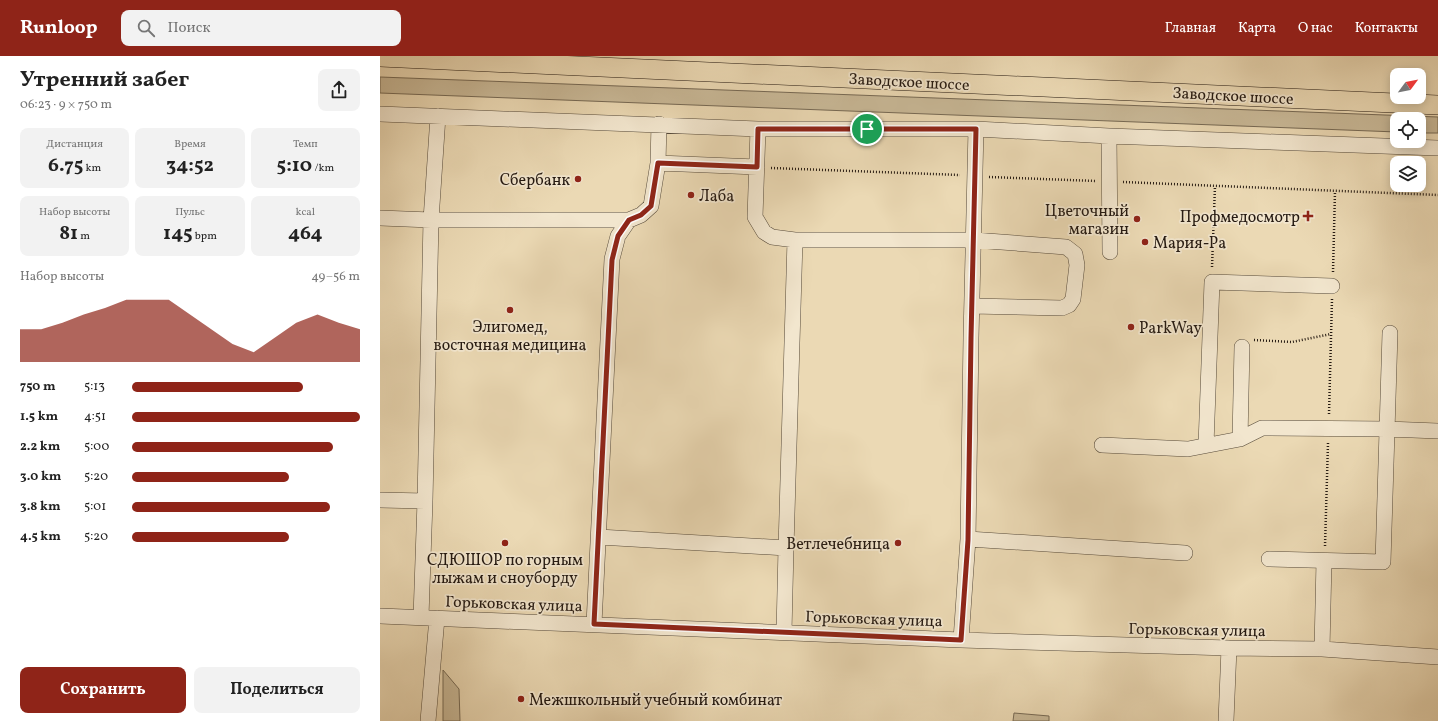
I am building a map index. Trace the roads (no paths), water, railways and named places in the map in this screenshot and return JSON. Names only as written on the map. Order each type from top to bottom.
[{"type":"main road","name":"Заводское шоссе","points":[[380,57],[1438,105]]},
{"type":"street","points":[[380,114],[758,129],[976,129],[1109,136],[1438,148]]},
{"type":"street","points":[[421,617],[431,220],[438,116]]},
{"type":"street","points":[[380,218],[431,220],[629,220],[641,215],[651,206],[658,163],[659,124]]},
{"type":"street","points":[[758,129],[755,217],[764,232],[772,237],[795,240],[974,240],[1066,248],[1075,254],[1077,265],[1073,299],[1069,305],[1062,308],[972,306]]},
{"type":"street","points":[[961,640],[968,540],[976,129]]},
{"type":"street","points":[[1109,136],[1110,252]]},
{"type":"street","points":[[658,163],[757,167]]},
{"type":"street","points":[[594,624],[612,260],[618,236],[629,220]]},
{"type":"street","points":[[784,632],[795,240]]},
{"type":"street","points":[[1206,445],[1212,282],[1332,286]]},
{"type":"street","points":[[1269,559],[1383,562],[1390,333]]},
{"type":"street","points":[[1240,439],[1242,347]]},
{"type":"street","points":[[1102,445],[1188,449],[1240,439],[1262,428],[1438,431]]},
{"type":"street","points":[[380,500],[425,501]]},
{"type":"street","points":[[599,536],[786,548]]},
{"type":"street","points":[[968,540],[1186,553]]},
{"type":"street","points":[[1322,649],[1324,560]]},
{"type":"street","name":"Горьковская улица","points":[[380,616],[961,640],[1229,648],[1322,649],[1438,657]]},
{"type":"street","points":[[428,721],[437,618]]},
{"type":"street","points":[[1226,721],[1229,648]]},
{"type":"place","name":"Сбербанк","points":[[578,179]]},
{"type":"place","name":"Лаба","points":[[691,195]]},
{"type":"place","name":"Профмедосмотр","points":[[1308,216]]},
{"type":"place","name":"Цветочный магазин","points":[[1137,219]]},
{"type":"place","name":"Мария-Ра","points":[[1145,242]]},
{"type":"place","name":"Элигомед, восточная медицина","points":[[510,310]]},
{"type":"place","name":"ParkWay","points":[[1131,327]]},
{"type":"place","name":"СДЮШОР по горным лыжам и сноуборду","points":[[505,543]]},
{"type":"place","name":"Ветлечебница","points":[[898,543]]},
{"type":"place","name":"Межшкольный учебный комбинат","points":[[521,699]]}]
